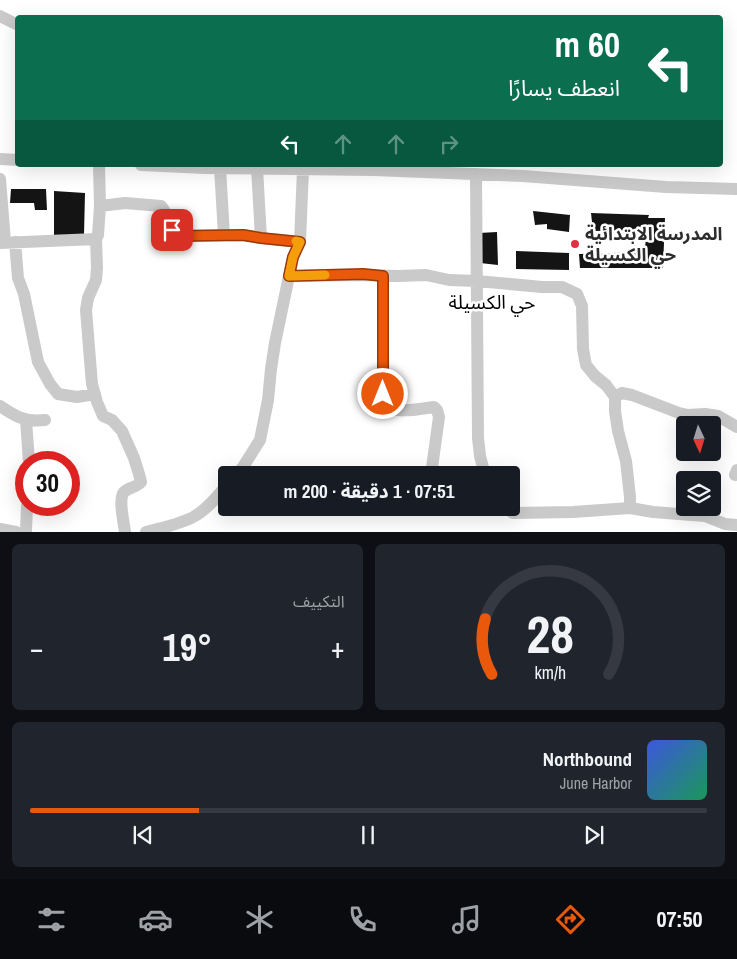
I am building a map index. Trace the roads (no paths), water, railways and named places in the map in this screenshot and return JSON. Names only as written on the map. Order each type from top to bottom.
[{"type":"street","points":[[0,16],[15,24]]},
{"type":"street","points":[[0,159],[15,160]]},
{"type":"street","points":[[99,167],[100,206],[98,235],[96,239],[96,280],[88,298],[86,310],[90,360],[97,402],[103,416],[112,420],[122,431],[139,474],[140,482],[138,486],[127,490],[122,496],[125,532]]},
{"type":"street","points":[[194,167],[303,169],[373,167],[737,190]]},
{"type":"street","points":[[220,168],[224,235]]},
{"type":"street","points":[[257,168],[261,238]]},
{"type":"street","points":[[244,466],[260,440],[268,400],[275,342],[293,257],[300,242],[303,169]]},
{"type":"street","points":[[476,174],[478,438],[483,466]]},
{"type":"street","points":[[0,179],[7,242],[26,304],[38,362],[58,394],[77,397],[95,394]]},
{"type":"street","points":[[100,206],[126,203],[161,206],[164,208],[174,234],[178,236],[243,235],[300,242]]},
{"type":"street","points":[[7,242],[96,239]]},
{"type":"street","points":[[289,276],[363,274],[426,276],[449,280],[562,287],[577,294],[582,306],[583,350],[586,365],[615,397],[618,431],[626,461],[630,508]]},
{"type":"street","points":[[383,276],[384,406],[388,409],[396,410],[434,407],[437,410],[438,417],[432,466]]},
{"type":"street","points":[[615,397],[622,393],[679,413],[718,416],[737,427]]},
{"type":"street","points":[[0,406],[16,417],[35,421],[45,420]]},
{"type":"street","points":[[26,420],[28,451]]},
{"type":"street","points":[[146,532],[195,516],[218,495]]},
{"type":"street","points":[[520,512],[573,512],[630,508],[653,512],[705,516],[725,524],[737,525]]},
{"type":"street","points":[[26,532],[27,516]]},
{"type":"street","points":[[0,530],[16,532]]},
{"type":"place","name":"المدرسة الابتدائية حي الكسيلة","points":[[575,244]]},
{"type":"district","name":"حي الكسيلة","points":[[492,302]]}]
